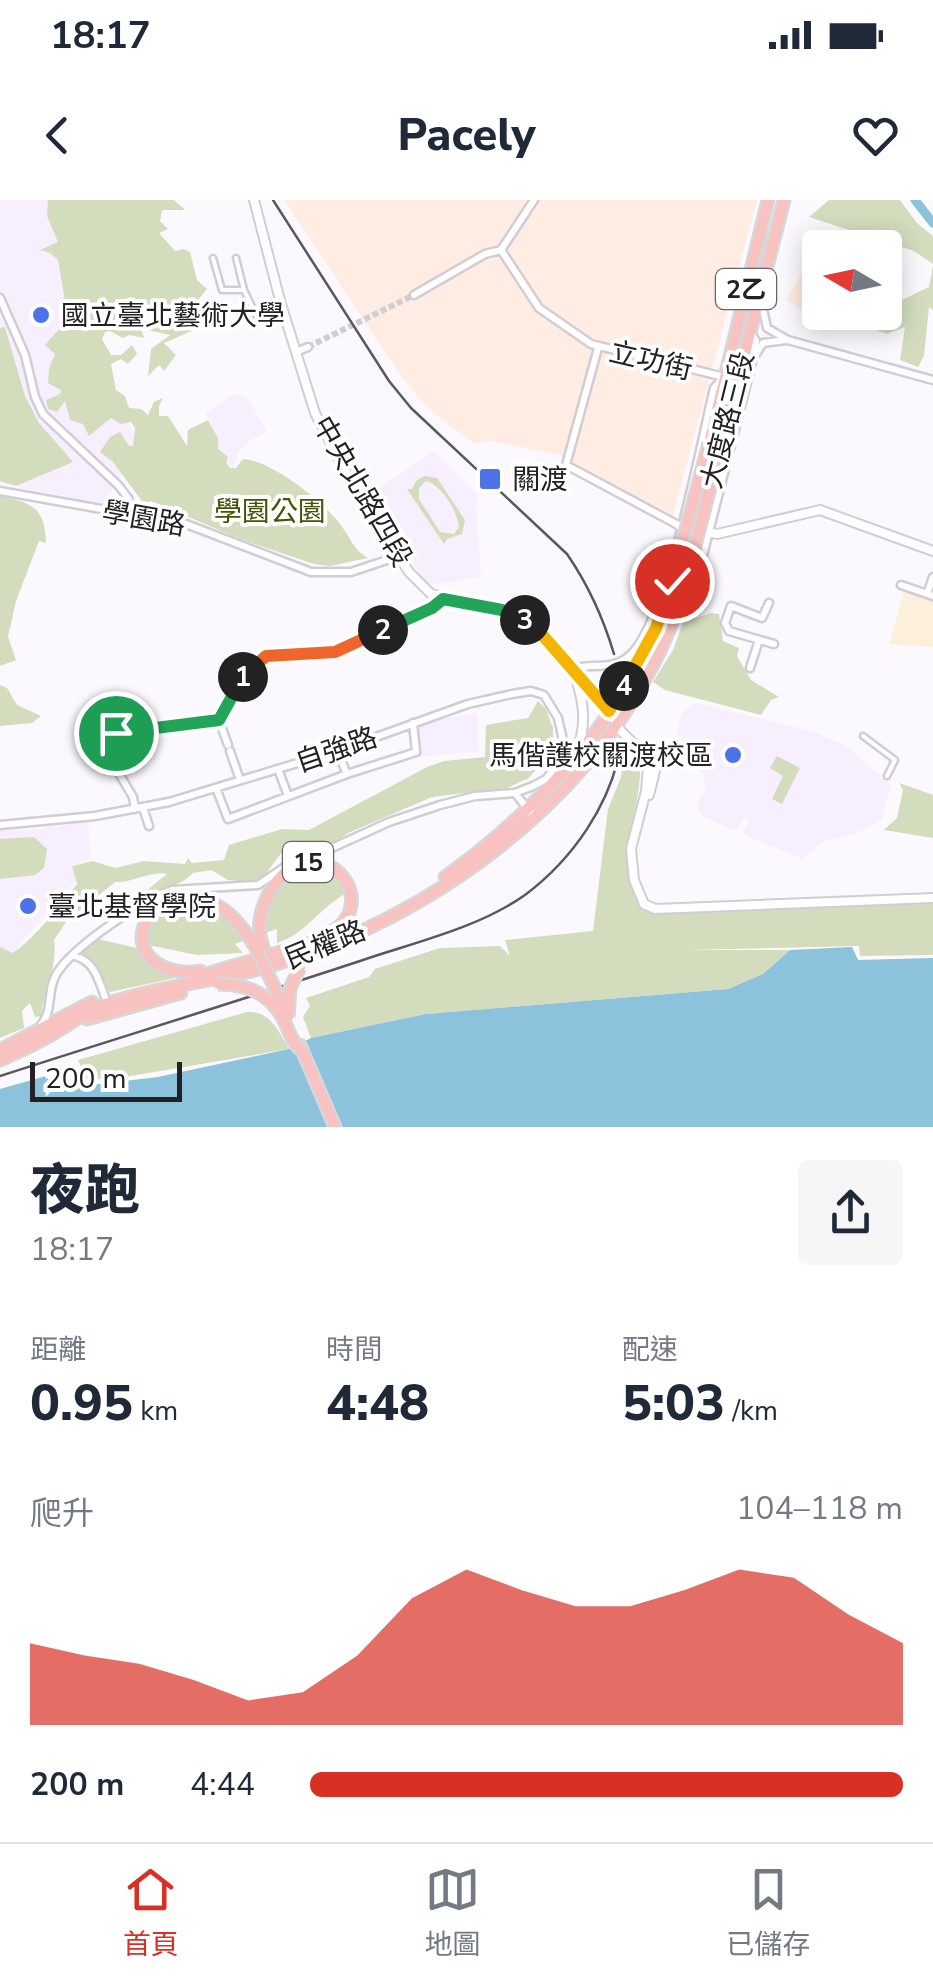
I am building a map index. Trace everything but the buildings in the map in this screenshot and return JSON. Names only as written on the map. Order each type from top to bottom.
[{"type":"main road","name":"大度路三段","points":[[600,737],[619,729],[673,621],[685,584],[715,445],[724,377],[768,200]]},
{"type":"main road","name":"大度路三段","points":[[600,737],[609,711],[656,628],[760,298],[784,200]]},
{"type":"main road","name":"民權路","points":[[531,813],[573,761],[600,737]]},
{"type":"main road","name":"民權路","points":[[0,1050],[105,997],[264,960],[360,928],[478,857],[531,813],[600,737]]},
{"type":"main road","name":"民權路","points":[[0,1060],[97,1007],[264,960],[360,928],[466,872],[478,857]]},
{"type":"main road","name":"15","points":[[264,960],[259,925],[262,906],[272,889],[294,867],[324,862],[338,868],[347,879],[352,892],[348,915],[330,932],[297,948]]},
{"type":"main road","points":[[288,1018],[294,976],[308,961],[389,924],[446,892],[466,872]]},
{"type":"main road","name":"15","points":[[221,969],[174,973],[156,964],[145,945],[144,934],[151,914],[170,900],[202,900],[217,905],[240,923],[264,960],[335,1127]]},
{"type":"main road","points":[[76,1020],[218,984],[243,985],[272,1002],[294,1044],[302,1050]]},
{"type":"street","name":"中央北路四段","points":[[254,200],[296,352],[316,413],[335,454],[398,556],[419,584],[443,599]]},
{"type":"street","points":[[414,295],[485,254],[501,250],[534,200]]},
{"type":"street","name":"立功街","points":[[501,250],[539,308],[598,348],[724,377]]},
{"type":"street","points":[[213,258],[222,290],[244,290]]},
{"type":"street","points":[[236,258],[244,290],[258,317]]},
{"type":"street","points":[[0,298],[25,355],[34,398],[43,414],[118,486],[128,498],[133,514]]},
{"type":"street","points":[[760,298],[767,328],[784,340]]},
{"type":"street","points":[[750,331],[930,380]]},
{"type":"street","points":[[750,331],[756,341],[750,371]]},
{"type":"street","points":[[750,371],[763,343],[784,340]]},
{"type":"street","points":[[296,352],[308,348]]},
{"type":"street","points":[[598,348],[566,465],[680,526],[717,534],[820,510],[933,551]]},
{"type":"street","name":"大度路三段","points":[[669,567],[698,575],[750,371]]},
{"type":"street","name":"大度路三段","points":[[572,669],[612,665],[628,657],[646,635],[669,567],[714,388],[724,377]]},
{"type":"street","name":"學園路","points":[[0,491],[198,528],[311,572],[351,572],[398,556]]},
{"type":"street","points":[[902,585],[930,595],[933,577]]},
{"type":"street","points":[[219,720],[250,668],[266,656],[335,652],[432,608],[443,599],[521,617],[538,630],[609,711],[619,729],[651,756],[659,754]]},
{"type":"street","points":[[769,603],[762,618],[731,606],[724,621],[729,631],[774,644]]},
{"type":"street","points":[[750,668],[759,640]]},
{"type":"street","points":[[572,669],[585,710],[583,735],[573,761]]},
{"type":"street","name":"自強路","points":[[0,825],[139,809],[337,751],[413,723],[531,691],[544,695],[552,704],[563,740],[559,762],[546,778],[515,793]]},
{"type":"street","points":[[219,720],[240,780]]},
{"type":"street","points":[[149,826],[99,740],[116,733],[219,720]]},
{"type":"street","points":[[216,788],[228,819],[416,752],[413,723]]},
{"type":"street","points":[[619,729],[659,754]]},
{"type":"street","points":[[863,736],[894,760],[887,776]]},
{"type":"street","points":[[638,746],[648,766],[631,850],[637,891],[647,907],[933,898]]},
{"type":"street","points":[[337,751],[346,774]]},
{"type":"street","points":[[641,813],[659,754]]},
{"type":"street","points":[[278,769],[288,796]]},
{"type":"street","points":[[38,1030],[50,1009],[54,976],[109,924],[159,894],[258,885],[301,856],[334,848],[389,822],[475,796],[515,793],[531,813]]},
{"type":"street","points":[[74,956],[88,961],[96,971],[105,997]]},
{"type":"shaded area","name":"國立臺北藝術大學","points":[[0,200],[50,200],[122,412],[146,454],[119,478],[104,504],[0,483]]},
{"type":"shaded area","points":[[284,200],[757,200],[673,516],[574,466],[560,455],[491,441],[475,444],[441,419],[397,370]]},
{"type":"shaded area","points":[[802,272],[802,310],[786,300]]},
{"type":"shaded area","points":[[233,394],[250,402],[267,432],[249,441],[239,452],[233,469],[226,462],[228,457],[218,449],[218,438],[205,413]]},
{"type":"shaded area","points":[[434,451],[478,495],[481,577],[431,585],[423,579],[370,494]]},
{"type":"shaded area","points":[[904,591],[933,601],[933,647],[889,644]]},
{"type":"shaded area","points":[[697,703],[812,731],[846,746],[891,785],[881,820],[857,833],[823,842],[802,859],[743,834],[749,821],[744,818],[735,831],[703,816],[697,810],[701,794],[707,790],[704,778],[677,732],[682,713]]},
{"type":"shaded area","points":[[477,713],[478,751],[419,757],[418,723]]},
{"type":"shaded area","name":"臺北基督學院","points":[[88,821],[91,858],[74,864],[75,883],[19,944],[0,1004],[0,830]]},
{"type":"green space","name":"學園公園","points":[[48,200],[174,200],[185,210],[162,210],[160,221],[168,229],[159,233],[175,251],[190,252],[197,280],[207,289],[197,301],[196,321],[187,320],[192,331],[164,343],[176,355],[164,371],[159,365],[148,376],[151,349],[170,335],[148,330],[155,314],[153,299],[140,325],[144,338],[123,338],[105,332],[102,339],[111,355],[121,355],[132,345],[137,354],[128,364],[121,359],[111,364],[116,390],[125,396],[129,408],[141,409],[148,415],[154,402],[163,398],[159,416],[168,416],[187,446],[188,430],[208,420],[230,468],[236,468],[243,459],[254,461],[295,483],[321,504],[368,558],[330,566],[314,564],[240,539],[151,501],[144,504],[113,462],[100,452],[110,437],[120,432],[133,446],[135,428],[131,422],[121,424],[111,418],[89,436],[83,424],[70,420],[65,401],[57,412],[48,409],[46,400],[61,390],[48,383],[55,354],[45,345],[68,319],[58,260],[40,250],[58,242],[47,216]]},
{"type":"green space","points":[[829,200],[900,200],[917,223],[933,236],[933,264],[902,247],[902,230],[849,230],[809,217]]},
{"type":"green space","points":[[933,266],[933,310],[929,307],[924,356],[918,367],[900,360],[905,327],[902,328],[902,300],[929,287]]},
{"type":"green space","points":[[5,327],[25,396],[39,423],[73,462],[16,486],[0,481],[0,328]]},
{"type":"green space","points":[[424,476],[437,478],[465,520],[462,534],[444,544],[407,489],[412,489]],"holes":[[[426,481],[432,483],[455,514],[459,527],[454,534],[440,532],[419,499],[419,488]]]},
{"type":"green space","points":[[0,496],[35,509],[43,522],[46,543],[39,541],[16,601],[8,637],[16,660],[0,666]]},
{"type":"green space","points":[[719,614],[723,641],[739,648],[737,656],[751,680],[779,697],[771,700],[761,715],[665,690],[653,682],[673,650],[685,617]]},
{"type":"green space","points":[[0,685],[7,688],[17,705],[41,716],[32,723],[0,726]]},
{"type":"green space","points":[[538,701],[546,709],[553,728],[553,749],[529,778],[507,788],[432,797],[348,833],[328,847],[282,852],[259,883],[228,880],[211,870],[193,873],[142,902],[136,899],[167,874],[115,882],[66,922],[54,940],[54,959],[41,1016],[35,1017],[30,1003],[22,1011],[24,1028],[0,1038],[0,947],[13,953],[46,922],[77,884],[72,866],[93,861],[115,868],[144,861],[185,864],[188,858],[192,863],[224,860],[229,845],[282,829],[309,830],[427,767],[444,761],[485,757],[486,725],[528,718]]},
{"type":"green space","points":[[625,742],[640,756],[629,855],[636,893],[647,910],[933,900],[933,955],[860,956],[859,946],[686,950],[790,950],[763,974],[728,989],[426,1014],[311,1038],[303,1017],[310,1006],[306,998],[369,977],[375,969],[440,948],[500,946],[510,956],[505,940],[593,931],[608,809],[621,777]]},
{"type":"green space","points":[[777,756],[800,768],[782,804],[772,799],[783,776],[770,768]]},
{"type":"green space","points":[[899,783],[933,795],[933,838],[884,830],[897,818],[903,790]]},
{"type":"green space","points":[[34,837],[47,849],[44,868],[35,875],[0,879],[0,839]]},
{"type":"green space","points":[[311,867],[335,871],[347,893],[297,933],[277,943],[277,929],[265,933],[272,901],[291,877]]},
{"type":"green space","points":[[183,900],[211,909],[233,924],[246,940],[235,944],[243,953],[197,955],[148,945],[153,921]]},
{"type":"green space","points":[[98,939],[141,949],[157,968],[180,977],[110,992],[81,952]]},
{"type":"green space","points":[[247,1012],[268,1019],[289,1049],[113,1079],[86,1079],[78,1060]]},
{"type":"water","points":[[852,947],[858,960],[933,958],[933,1127],[0,1127],[0,1089],[46,1076],[56,1089],[158,1077],[426,1014],[728,989],[763,974],[790,950]]},
{"type":"waterway","points":[[915,200],[933,223]]},
{"type":"tunnel","points":[[308,347],[414,295]]},
{"type":"railway","points":[[273,200],[389,381],[411,408],[567,554],[595,602],[614,654]]},
{"type":"railway","points":[[0,1076],[425,940],[507,907],[559,865],[587,829],[609,788],[621,745]]},
{"type":"place","name":"國立臺北藝術大學","points":[[41,315]]},
{"type":"place","name":"關渡","points":[[490,479]]},
{"type":"place","name":"馬偕護校關渡校區","points":[[733,755]]},
{"type":"place","name":"臺北基督學院","points":[[28,906]]},
{"type":"route","points":[[116,733],[219,720],[250,668],[266,656],[335,652],[432,608],[443,599],[521,617],[538,630],[609,711],[656,628],[672,581]]}]
